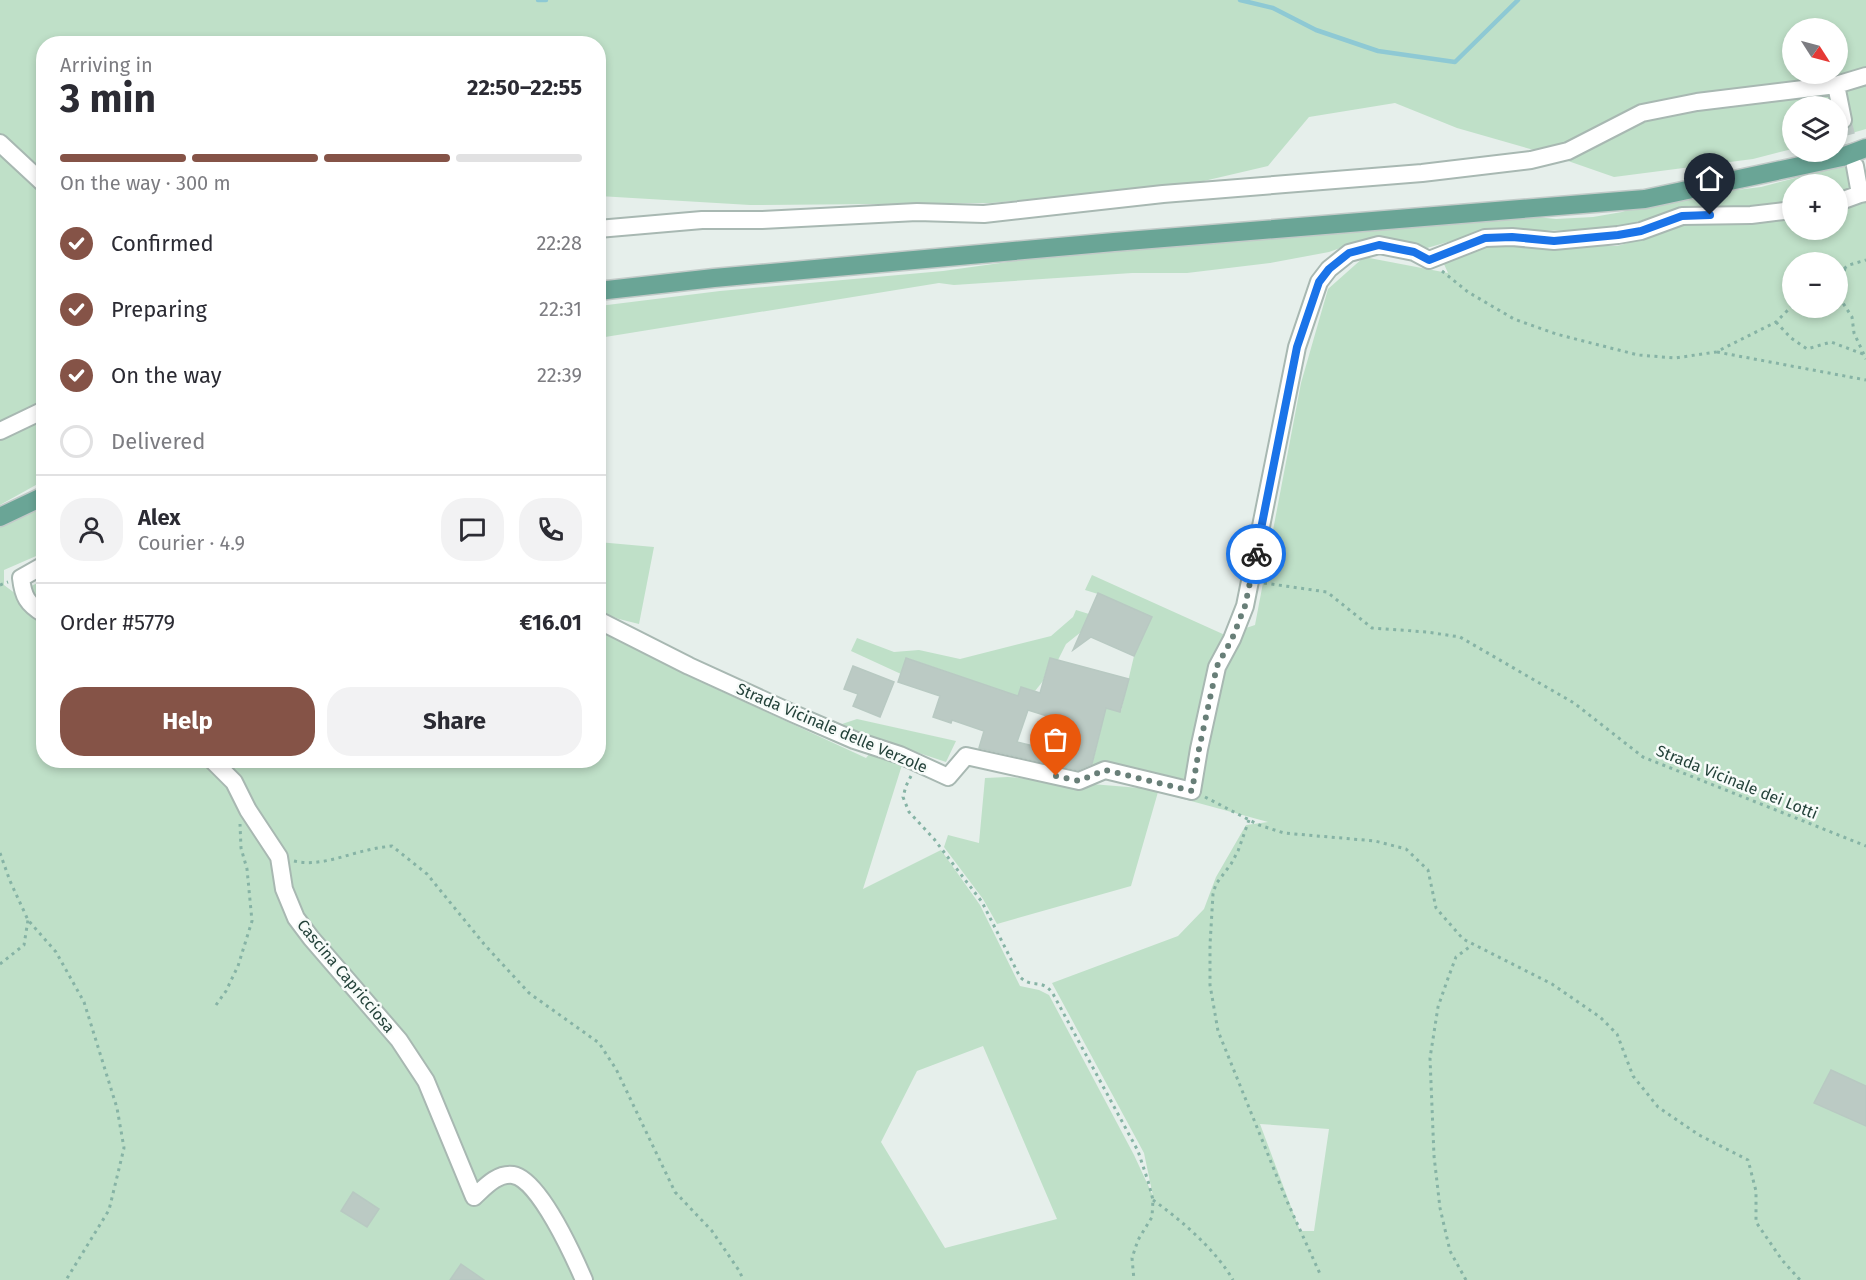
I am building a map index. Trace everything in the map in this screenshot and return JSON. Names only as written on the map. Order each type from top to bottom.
[{"type":"main road","points":[[606,290],[714,278],[1114,242],[1645,199],[1842,157],[1866,148]]},
{"type":"main road","points":[[0,517],[36,500]]},
{"type":"street","points":[[606,228],[702,220],[917,213],[984,214],[1163,194],[1422,173],[1531,160],[1568,151],[1642,113],[1697,102],[1836,85],[1866,76]]},
{"type":"street","points":[[1836,85],[1838,96]]},
{"type":"street","points":[[0,143],[36,177]]},
{"type":"street","points":[[1848,199],[1863,194],[1855,166]]},
{"type":"street","points":[[1192,791],[1217,666],[1232,639],[1245,606],[1297,347],[1319,282],[1329,269],[1349,253],[1379,245],[1414,252],[1429,260],[1485,238],[1512,237],[1554,241],[1641,231],[1682,216],[1751,215],[1782,211]]},
{"type":"street","points":[[0,431],[36,414]]},
{"type":"street","points":[[36,570],[21,578],[23,591],[31,607],[36,610]]},
{"type":"street","name":"Strada Vicinale delle Verzole","points":[[606,624],[689,666],[794,714],[854,740],[900,755],[948,777],[966,756],[1079,781],[1105,770],[1192,791]]},
{"type":"street","name":"Cascina Capricciosa","points":[[220,768],[234,782],[245,805],[279,857],[284,888],[296,918],[399,1040],[426,1081],[474,1197],[496,1177],[513,1175],[531,1186],[569,1246],[584,1280]]},
{"type":"path","points":[[1429,260],[1477,297],[1514,318],[1556,334],[1638,355],[1675,358],[1716,352],[1776,322],[1782,316]]},
{"type":"path","points":[[1848,266],[1866,260]]},
{"type":"path","points":[[1848,311],[1852,317],[1854,333],[1866,359]]},
{"type":"path","points":[[1776,322],[1791,339],[1808,349],[1831,342],[1865,353]]},
{"type":"path","points":[[1716,352],[1866,380]]},
{"type":"path","name":"Strada Vicinale dei Lotti","points":[[1250,581],[1327,592],[1372,628],[1460,637],[1574,703],[1643,757],[1866,846]]},
{"type":"path","points":[[918,764],[906,786],[903,797],[909,812],[940,847],[982,902],[1020,977],[1027,984],[1044,985],[1052,992],[1138,1151],[1153,1200],[1152,1217],[1138,1240],[1132,1258],[1134,1280]]},
{"type":"path","points":[[1192,791],[1284,834],[1375,841],[1406,849],[1428,870],[1436,908],[1463,939],[1552,984],[1600,1017],[1617,1034],[1633,1076],[1658,1107],[1699,1135],[1748,1161],[1756,1191],[1756,1222],[1782,1260],[1800,1280]]},
{"type":"path","points":[[216,1005],[226,991],[238,966],[252,921],[247,869],[241,848],[239,827],[245,805]]},
{"type":"path","points":[[1249,819],[1238,851],[1216,884],[1213,894],[1210,985],[1218,1030],[1286,1199],[1321,1276]]},
{"type":"path","points":[[279,857],[304,864],[392,846],[426,874],[528,993],[599,1043],[616,1069],[675,1192],[712,1231],[743,1280]]},
{"type":"path","points":[[0,853],[28,920],[56,952],[84,1002],[117,1108],[124,1148],[109,1210],[66,1280]]},
{"type":"path","points":[[0,964],[24,945],[28,920]]},
{"type":"path","points":[[1466,1280],[1450,1251],[1440,1208],[1434,1156],[1430,1058],[1438,1007],[1456,957],[1473,944]]},
{"type":"path","points":[[1153,1200],[1170,1212],[1206,1246],[1233,1280]]},
{"type":"green space","points":[[0,0],[1866,0],[1866,129],[1848,134],[1848,96],[1782,96],[1782,152],[1753,159],[1614,177],[1548,154],[1457,128],[1395,103],[1309,117],[1268,166],[1191,184],[991,203],[750,205],[606,196],[606,36],[36,36],[36,485],[0,505]]},
{"type":"green space","points":[[1848,164],[1852,190],[1848,191],[1848,174],[1810,174]]},
{"type":"green space","points":[[1782,181],[1782,205],[1749,210],[1678,209],[1611,230],[1479,233],[1427,248],[1388,239],[1366,239],[1329,252],[1270,263],[1187,273],[1132,273],[954,285],[939,283],[606,337],[606,305],[720,291],[943,271],[1043,257],[1518,215],[1556,219],[1593,217],[1622,212],[1649,203],[1761,187]]},
{"type":"green space","points":[[1866,200],[1866,1280],[0,1280],[0,526],[36,511],[36,556],[4,570],[4,585],[16,594],[36,584],[36,768],[606,768],[606,633],[684,674],[866,758],[875,747],[858,732],[842,724],[857,719],[956,741],[946,762],[907,749],[863,889],[941,850],[980,905],[1020,986],[1039,990],[1049,995],[1134,1155],[1153,1196],[1144,1153],[1052,983],[1178,936],[1204,909],[1216,877],[1246,825],[1268,822],[1158,792],[1131,886],[997,924],[983,899],[944,847],[948,835],[979,843],[985,778],[1008,777],[1140,788],[1090,774],[1106,708],[1121,711],[1134,656],[1151,617],[1085,590],[1092,575],[1225,635],[1255,625],[1301,383],[1328,289],[1364,257],[1448,273],[1443,262],[1482,245],[1617,246],[1646,238],[1685,222],[1755,224],[1782,218],[1782,240],[1848,240],[1848,204]],"holes":[[[983,1046],[1057,1219],[945,1248],[881,1142],[917,1071]],[[1260,1124],[1329,1129],[1314,1231],[1300,1231]]]},
{"type":"green space","points":[[606,543],[654,547],[639,624],[606,614]]},
{"type":"green space","points":[[1076,610],[1089,614],[1081,632],[1066,644],[1058,660],[1050,658],[1043,681],[1035,691],[1021,687],[1018,696],[907,658],[901,674],[851,651],[857,638],[894,652],[919,650],[960,659],[1051,636],[1073,617]]},
{"type":"building","points":[[1098,593],[1152,617],[1134,656],[1091,637],[1073,650]]},
{"type":"building","points":[[906,658],[1018,696],[1021,687],[1040,693],[1050,658],[1129,679],[1120,712],[1106,708],[1092,764],[1078,770],[979,748],[984,731],[952,720],[951,723],[933,717],[940,696],[898,682]],"holes":[[[1028,710],[1066,722],[1058,752],[1017,742]]]},
{"type":"building","points":[[853,666],[894,682],[880,717],[853,706],[858,694],[844,689]]},
{"type":"building","points":[[1831,1070],[1866,1086],[1866,1126],[1814,1103]]},
{"type":"building","points":[[353,1192],[379,1209],[367,1227],[341,1211]]},
{"type":"building","points":[[461,1264],[484,1280],[450,1280]]},
{"type":"waterway","points":[[538,0],[546,0]]},
{"type":"waterway","points":[[1240,0],[1273,8],[1316,30],[1378,51],[1455,62],[1518,0]]},
{"type":"tunnel","points":[[1848,139],[1855,165]]},
{"type":"way so far","points":[[1056,776],[1079,781],[1105,770],[1192,791],[1217,666],[1232,639],[1245,606],[1256,554]]},
{"type":"route","points":[[1256,554],[1297,347],[1319,282],[1329,269],[1349,253],[1379,245],[1414,252],[1429,260],[1485,238],[1512,237],[1554,241],[1618,235],[1641,231],[1682,216],[1710,215]]}]
